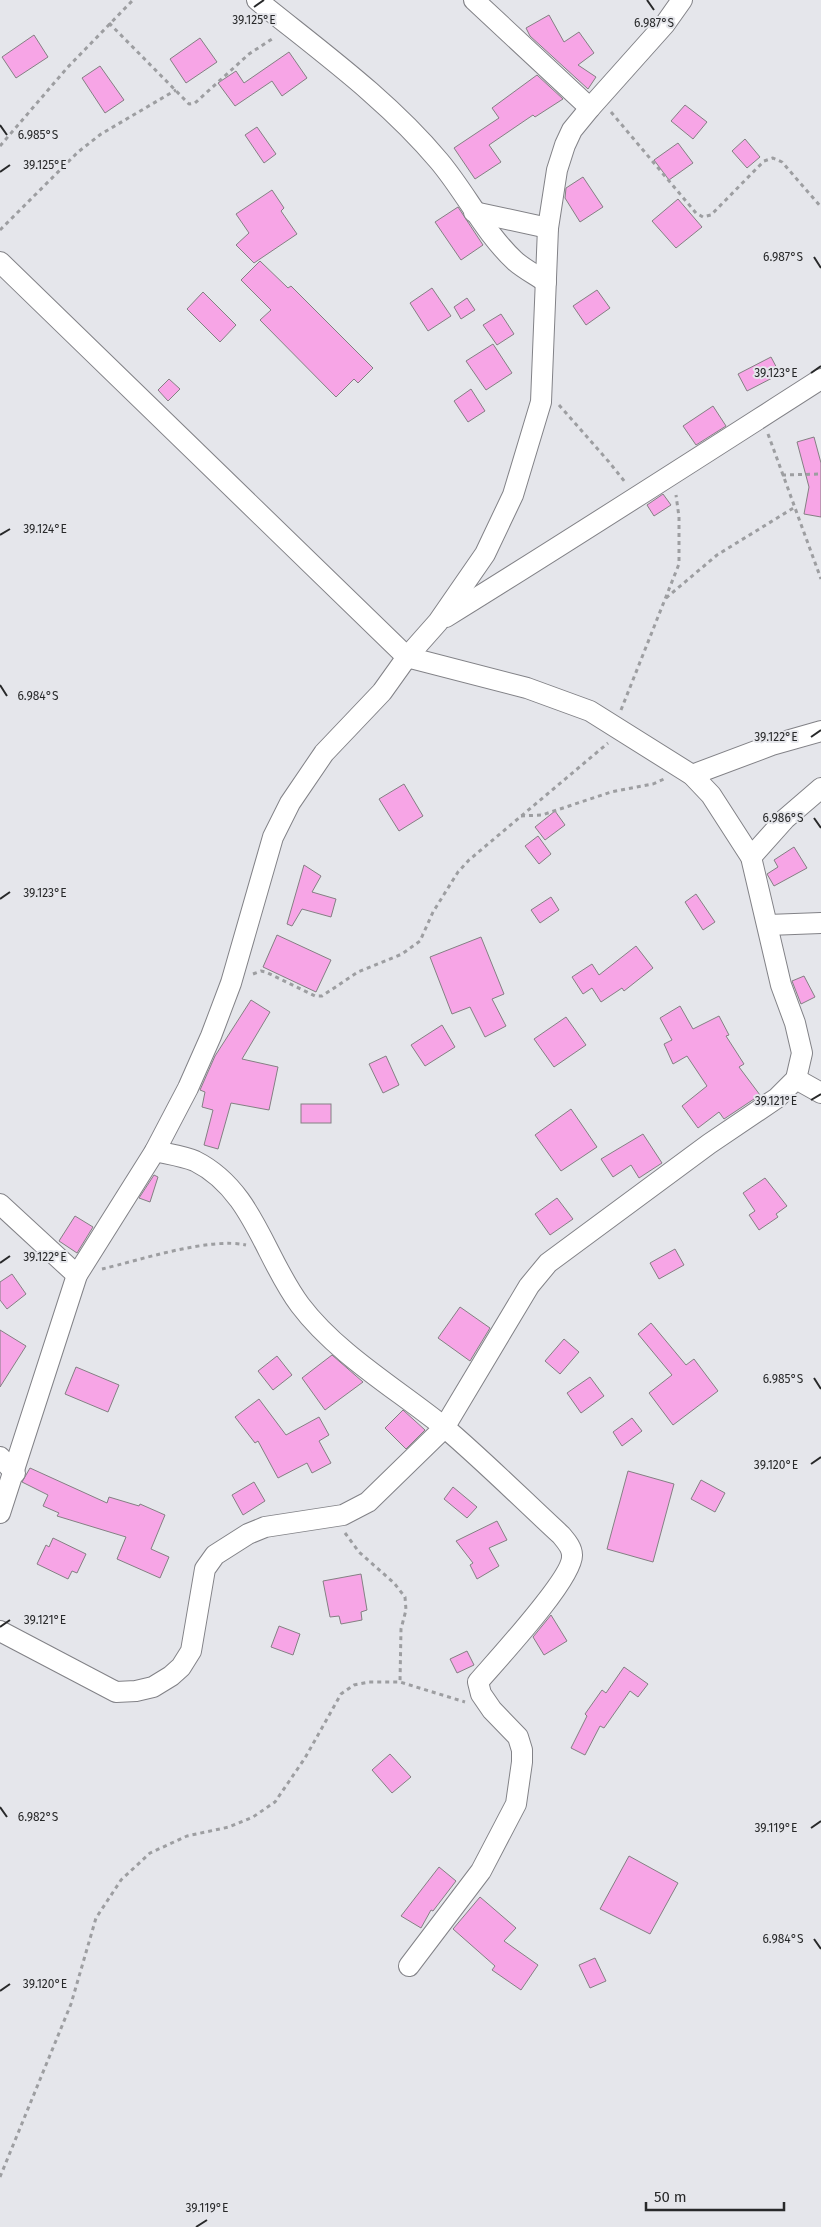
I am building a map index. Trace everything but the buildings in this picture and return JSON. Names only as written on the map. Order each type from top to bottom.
[{"type":"street","points":[[258,0],[348,72],[396,115],[440,161],[474,212],[516,261],[546,282]]},
{"type":"street","points":[[474,0],[594,103]]},
{"type":"street","points":[[0,1513],[15,1472],[43,1377],[77,1275],[155,1151],[188,1088],[211,1036],[231,983],[273,836],[290,802],[324,753],[382,692],[407,657],[438,622],[485,554],[513,495],[542,402],[548,228],[556,170],[572,130],[665,24],[682,0]]},
{"type":"street","points":[[474,212],[548,228]]},
{"type":"street","points":[[0,262],[407,657],[527,688],[590,711],[687,772],[711,795],[751,857],[781,985],[795,1023],[802,1053],[796,1079],[777,1098],[709,1144],[548,1263],[529,1286],[444,1428],[368,1502],[343,1515],[265,1526],[248,1534],[215,1555],[205,1570],[191,1651],[181,1667],[170,1676],[153,1687],[136,1692],[116,1692],[0,1630]]},
{"type":"street","points":[[438,622],[634,500],[821,379]]},
{"type":"street","points":[[687,772],[821,731]]},
{"type":"street","points":[[751,857],[785,819],[821,788]]},
{"type":"street","points":[[768,925],[821,923]]},
{"type":"street","points":[[796,1079],[821,1093]]},
{"type":"street","points":[[155,1151],[193,1160],[213,1171],[231,1188],[243,1203],[277,1268],[300,1305],[321,1329],[444,1428],[561,1535],[570,1547],[572,1555],[569,1568],[545,1603],[478,1682],[481,1694],[492,1710],[518,1737],[522,1750],[516,1804],[481,1872],[409,1966]]},
{"type":"street","points":[[0,1204],[77,1275]]},
{"type":"street","points":[[0,1457],[15,1472]]},
{"type":"path","points":[[0,146],[109,23],[133,0]]},
{"type":"path","points":[[109,23],[189,104],[195,103],[249,54],[291,27]]},
{"type":"path","points":[[0,230],[78,152],[101,134],[176,90]]},
{"type":"path","points":[[594,103],[696,213],[703,217],[711,215],[764,161],[773,158],[782,162],[821,207]]},
{"type":"path","points":[[542,388],[618,472],[634,500]]},
{"type":"path","points":[[762,416],[782,476],[821,579]]},
{"type":"path","points":[[231,983],[262,971],[315,996],[322,996],[358,972],[402,954],[420,941],[433,912],[458,872],[501,831],[520,817],[620,730],[620,711],[679,564],[679,517],[672,474]]},
{"type":"path","points":[[782,476],[821,474]]},
{"type":"path","points":[[666,598],[717,555],[795,507]]},
{"type":"path","points":[[520,817],[542,815],[611,792],[653,784],[687,772]]},
{"type":"path","points":[[77,1275],[169,1252],[221,1243],[242,1244],[268,1250]]},
{"type":"path","points":[[334,1516],[350,1542],[394,1583],[405,1597],[406,1610],[401,1628],[400,1682]]},
{"type":"path","points":[[0,2177],[71,2004],[96,1918],[121,1880],[150,1853],[187,1836],[229,1827],[260,1812],[275,1802],[305,1758],[341,1694],[354,1686],[370,1682],[400,1682],[492,1710]]}]
